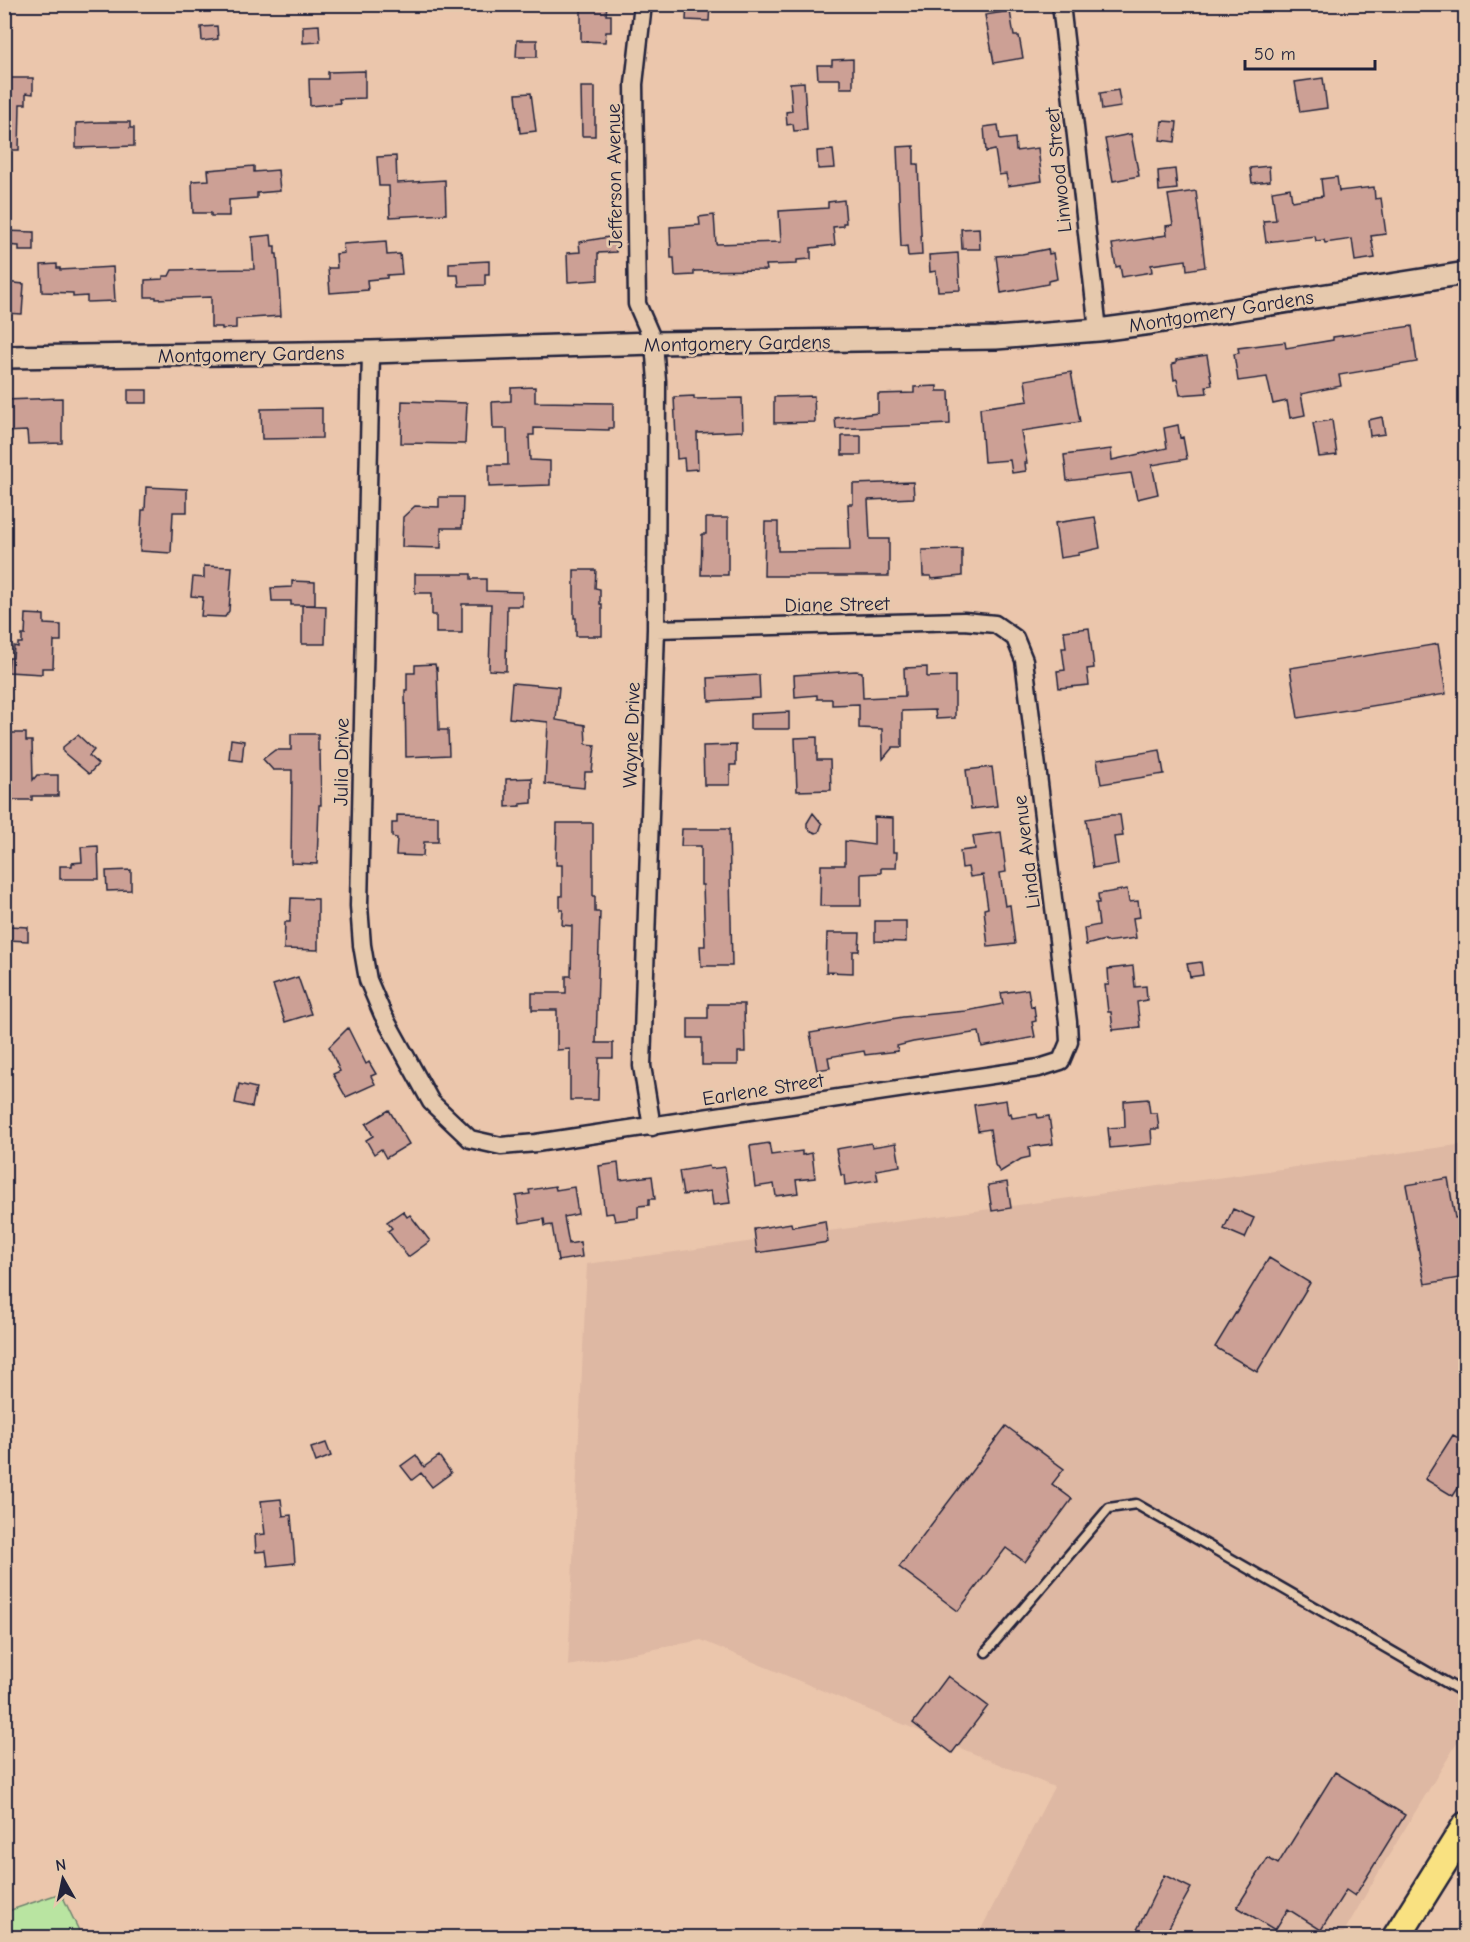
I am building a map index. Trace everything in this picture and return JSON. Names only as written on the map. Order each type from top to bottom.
[{"type":"main road","points":[[1396,1938],[1466,1826]]},
{"type":"street","name":"Jefferson Avenue","points":[[643,4],[634,84],[637,304],[654,344]]},
{"type":"street","name":"Linwood Street","points":[[1061,4],[1098,330]]},
{"type":"street","name":"Montgomery Gardens","points":[[4,357],[371,352],[996,338],[1098,330],[1466,273]]},
{"type":"street","name":"Wayne Drive","points":[[652,1127],[642,1066],[656,629],[657,381],[654,344]]},
{"type":"street","name":"Julia Drive","points":[[371,352],[359,894],[362,945],[368,980],[379,1006],[431,1102],[470,1139]]},
{"type":"street","name":"Diane Street","points":[[656,629],[964,621],[995,624],[1015,638]]},
{"type":"street","name":"Linda Avenue","points":[[1015,638],[1024,660],[1068,1022],[1069,1042],[1061,1061]]},
{"type":"street","name":"Earlene Street","points":[[470,1139],[501,1146],[528,1144],[1039,1068],[1061,1061]]},
{"type":"lane","points":[[986,1652],[1109,1508],[1136,1504],[1466,1694]]},
{"type":"shaded area","points":[[1465,1144],[1465,1730],[1341,1937],[977,1937],[1054,1787],[701,1640],[568,1666],[587,1264]]},
{"type":"green space","points":[[61,1893],[82,1937],[5,1937],[5,1912]]},
{"type":"building","points":[[581,4],[607,4],[606,15],[611,15],[611,32],[606,32],[605,42],[581,41]]},
{"type":"building","points":[[687,4],[710,4],[709,21],[686,20]]},
{"type":"building","points":[[1010,11],[1014,36],[1019,36],[1023,58],[994,63],[985,15]]},
{"type":"building","points":[[319,25],[320,42],[303,43],[303,26]]},
{"type":"building","points":[[217,26],[218,39],[202,41],[201,27]]},
{"type":"building","points":[[517,40],[537,40],[537,57],[516,57]]},
{"type":"building","points":[[853,59],[853,88],[840,88],[840,79],[818,79],[817,65],[832,65],[832,60]]},
{"type":"building","points":[[365,71],[365,98],[339,99],[340,103],[310,106],[309,79],[328,79],[328,72]]},
{"type":"building","points":[[4,78],[33,78],[33,94],[26,93],[26,104],[20,104],[19,150],[4,150]]},
{"type":"building","points":[[1323,78],[1327,108],[1300,112],[1295,82]]},
{"type":"building","points":[[804,82],[807,130],[794,131],[793,124],[787,125],[786,112],[792,111],[790,83]]},
{"type":"building","points":[[581,87],[595,87],[595,136],[582,136]]},
{"type":"building","points":[[1118,90],[1121,107],[1102,110],[1100,93]]},
{"type":"building","points":[[531,93],[536,131],[520,133],[516,94]]},
{"type":"building","points":[[1162,121],[1177,122],[1175,142],[1160,140]]},
{"type":"building","points":[[130,122],[130,128],[134,128],[134,146],[76,148],[76,123]]},
{"type":"building","points":[[998,125],[1000,140],[1015,138],[1016,151],[1038,148],[1042,181],[1008,186],[1006,174],[999,175],[995,150],[986,152],[984,127]]},
{"type":"building","points":[[1131,134],[1139,176],[1113,181],[1105,139]]},
{"type":"building","points":[[914,146],[914,164],[918,164],[922,255],[908,256],[907,246],[901,247],[897,147]]},
{"type":"building","points":[[833,150],[835,168],[818,169],[817,151]]},
{"type":"building","points":[[396,156],[397,183],[445,180],[446,214],[390,217],[389,186],[379,186],[377,157]]},
{"type":"building","points":[[254,166],[254,172],[278,170],[280,191],[257,193],[257,198],[229,200],[229,216],[193,213],[192,181],[209,180],[208,170]]},
{"type":"building","points":[[1269,166],[1270,181],[1252,183],[1250,168]]},
{"type":"building","points":[[1175,169],[1177,189],[1159,191],[1158,171]]},
{"type":"building","points":[[1337,177],[1339,191],[1374,187],[1375,199],[1381,198],[1386,234],[1371,236],[1375,258],[1355,261],[1352,239],[1325,243],[1324,240],[1316,241],[1315,236],[1266,242],[1263,221],[1276,220],[1272,191],[1290,188],[1292,201],[1323,196],[1321,179]]},
{"type":"building","points":[[1196,191],[1205,267],[1187,270],[1186,260],[1151,265],[1152,272],[1122,277],[1120,266],[1116,267],[1112,244],[1167,235],[1166,226],[1173,225],[1168,195]]},
{"type":"building","points":[[844,200],[846,223],[843,223],[843,226],[833,227],[835,245],[811,248],[811,259],[797,260],[797,264],[766,265],[767,270],[694,271],[694,275],[675,276],[674,258],[671,258],[670,227],[700,225],[699,217],[714,215],[716,244],[781,242],[779,211],[828,208],[828,202]]},
{"type":"building","points":[[979,228],[980,249],[962,249],[961,229]]},
{"type":"building","points":[[4,231],[34,232],[34,251],[19,251],[19,246],[4,245]]},
{"type":"building","points":[[271,235],[272,246],[275,246],[275,254],[277,254],[281,316],[236,319],[236,328],[222,329],[222,327],[211,327],[211,297],[156,299],[156,297],[145,297],[145,280],[163,279],[163,276],[169,276],[172,270],[254,269],[252,237]]},
{"type":"building","points":[[615,236],[616,252],[598,253],[598,280],[568,282],[567,253],[580,252],[579,242]]},
{"type":"building","points":[[386,241],[387,255],[400,254],[402,274],[367,280],[368,290],[330,293],[328,268],[337,268],[336,254],[344,253],[343,244]]},
{"type":"building","points":[[1048,249],[1049,254],[1053,253],[1057,279],[1048,281],[1048,284],[1001,293],[996,256]]},
{"type":"building","points":[[958,253],[960,290],[938,291],[936,271],[930,272],[929,255]]},
{"type":"building","points":[[489,261],[489,274],[485,274],[485,285],[459,286],[458,275],[449,275],[449,263]]},
{"type":"building","points":[[57,264],[60,270],[113,267],[115,301],[87,302],[87,296],[73,297],[73,293],[42,292],[41,265]]},
{"type":"building","points":[[4,282],[24,284],[22,314],[4,313]]},
{"type":"building","points":[[1412,326],[1417,362],[1339,375],[1341,386],[1301,394],[1305,415],[1290,418],[1287,401],[1273,404],[1267,377],[1238,381],[1234,354],[1239,353],[1238,348],[1285,342],[1286,348],[1333,340],[1333,337]]},
{"type":"building","points":[[1207,355],[1212,385],[1206,386],[1207,393],[1180,395],[1177,379],[1174,380],[1172,364],[1176,363],[1176,360]]},
{"type":"building","points":[[1071,372],[1080,422],[1021,431],[1027,463],[1025,463],[1026,471],[1012,473],[1010,460],[984,462],[980,408],[1028,401],[1025,380]]},
{"type":"building","points":[[937,386],[937,391],[949,391],[950,424],[836,429],[835,418],[878,413],[878,394],[914,393],[914,387]]},
{"type":"building","points":[[535,387],[535,402],[613,403],[613,428],[609,430],[534,428],[534,435],[529,435],[530,460],[550,461],[550,485],[489,487],[489,465],[508,465],[507,429],[493,429],[492,402],[511,401],[511,388]]},
{"type":"building","points":[[128,390],[147,390],[147,403],[128,403]]},
{"type":"building","points":[[694,396],[694,399],[742,398],[743,431],[697,433],[698,469],[685,470],[684,458],[677,459],[674,397]]},
{"type":"building","points":[[814,396],[815,422],[774,423],[774,397]]},
{"type":"building","points":[[62,398],[62,443],[28,444],[27,431],[4,432],[4,400]]},
{"type":"building","points":[[402,401],[467,403],[465,444],[401,443]]},
{"type":"building","points":[[322,408],[322,438],[262,439],[261,409]]},
{"type":"building","points":[[1382,417],[1385,434],[1370,436],[1368,420]]},
{"type":"building","points":[[1332,420],[1337,455],[1319,457],[1313,423]]},
{"type":"building","points":[[1178,425],[1187,459],[1152,465],[1158,494],[1137,499],[1131,473],[1067,481],[1064,455],[1111,449],[1112,460],[1167,448],[1164,428]]},
{"type":"building","points":[[842,436],[861,436],[861,455],[842,455]]},
{"type":"building","points":[[913,482],[914,498],[868,500],[870,539],[889,539],[889,576],[764,576],[765,522],[778,522],[778,551],[850,550],[848,504],[853,504],[853,484]]},
{"type":"building","points":[[146,487],[187,489],[187,512],[173,512],[171,553],[140,551],[142,510],[145,510]]},
{"type":"building","points":[[439,497],[463,497],[462,528],[441,528],[441,548],[402,547],[403,517],[415,506],[439,507]]},
{"type":"building","points":[[1095,517],[1100,548],[1060,558],[1055,523]]},
{"type":"building","points":[[706,518],[728,518],[728,575],[701,575],[702,534],[706,534]]},
{"type":"building","points":[[962,549],[962,576],[932,579],[931,576],[923,576],[922,550]]},
{"type":"building","points":[[204,566],[232,567],[229,611],[225,617],[201,616],[203,597],[191,596],[193,577],[204,578]]},
{"type":"building","points":[[574,570],[596,570],[595,588],[600,589],[600,604],[602,604],[602,636],[576,636]]},
{"type":"building","points":[[415,574],[471,574],[471,579],[486,579],[486,591],[522,592],[522,606],[507,606],[506,671],[489,670],[491,604],[462,604],[462,633],[436,633],[436,615],[432,615],[432,593],[415,593]]},
{"type":"building","points":[[292,581],[315,582],[315,605],[291,605],[291,601],[272,601],[271,588],[292,587]]},
{"type":"building","points":[[302,605],[326,606],[325,644],[302,644]]},
{"type":"building","points":[[26,614],[44,615],[44,624],[61,625],[61,641],[54,641],[53,668],[42,668],[42,674],[8,672],[9,658],[13,658],[14,646],[18,647],[18,643],[22,643],[22,635],[25,635]]},
{"type":"building","points":[[1089,628],[1094,668],[1087,669],[1089,685],[1059,688],[1057,671],[1065,670],[1062,648],[1066,648],[1064,631]]},
{"type":"building","points":[[1438,644],[1446,694],[1298,718],[1290,668]]},
{"type":"building","points":[[435,664],[439,730],[448,730],[449,755],[406,757],[407,673],[415,673],[415,665]]},
{"type":"building","points":[[927,667],[927,677],[955,676],[955,718],[936,719],[935,710],[902,711],[902,747],[893,747],[883,759],[882,729],[859,728],[859,704],[832,705],[832,699],[817,699],[817,695],[795,697],[794,675],[856,671],[862,672],[863,698],[905,696],[904,668]]},
{"type":"building","points":[[759,675],[760,698],[709,701],[708,678]]},
{"type":"building","points":[[512,683],[559,687],[556,720],[585,725],[586,744],[595,745],[592,772],[585,772],[584,788],[545,784],[548,722],[509,718]]},
{"type":"building","points":[[789,712],[789,729],[750,729],[750,714]]},
{"type":"building","points":[[4,733],[26,733],[26,741],[32,741],[33,780],[37,775],[58,775],[58,796],[32,796],[32,800],[8,800],[8,759],[4,759]]},
{"type":"building","points":[[291,734],[318,734],[321,805],[319,805],[317,864],[291,863],[292,770],[273,770],[263,759],[275,750],[291,750]]},
{"type":"building","points":[[78,735],[94,750],[89,756],[98,764],[89,774],[63,752],[63,747]]},
{"type":"building","points":[[817,737],[817,760],[830,760],[831,790],[797,791],[795,738]]},
{"type":"building","points":[[231,739],[244,741],[242,761],[229,759]]},
{"type":"building","points":[[736,745],[736,765],[730,765],[730,785],[704,785],[703,746]]},
{"type":"building","points":[[1160,750],[1164,774],[1101,784],[1097,760]]},
{"type":"building","points":[[992,767],[997,806],[971,809],[966,770]]},
{"type":"building","points":[[532,778],[532,803],[506,807],[506,779]]},
{"type":"building","points":[[813,813],[822,824],[819,832],[816,833],[807,827]]},
{"type":"building","points":[[397,815],[438,816],[438,842],[424,842],[423,856],[396,855],[397,838],[392,837],[392,823],[397,823]]},
{"type":"building","points":[[1120,815],[1123,836],[1114,837],[1118,864],[1093,868],[1086,819]]},
{"type":"building","points":[[874,817],[893,818],[893,852],[897,852],[896,868],[881,868],[881,873],[861,874],[861,906],[820,906],[821,865],[845,865],[845,841],[874,845]]},
{"type":"building","points":[[557,823],[593,823],[593,896],[595,896],[595,912],[600,912],[596,1043],[613,1043],[613,1058],[599,1058],[598,1100],[570,1100],[570,1049],[557,1050],[557,1010],[532,1010],[532,993],[566,993],[566,976],[571,976],[572,926],[562,925],[563,910],[560,910],[560,896],[562,896],[562,865],[556,865]]},
{"type":"building","points":[[682,829],[729,829],[732,966],[701,966],[700,946],[705,946],[701,846],[681,846]]},
{"type":"building","points":[[1001,832],[1006,872],[1000,873],[1005,906],[1010,905],[1015,944],[988,947],[984,909],[988,908],[983,875],[970,877],[968,867],[962,868],[960,851],[975,849],[973,836]]},
{"type":"building","points":[[98,846],[99,879],[60,879],[60,866],[72,866],[72,863],[82,862],[81,847]]},
{"type":"building","points":[[131,870],[131,890],[107,891],[106,871]]},
{"type":"building","points":[[1127,889],[1129,902],[1138,901],[1140,917],[1133,918],[1136,938],[1106,942],[1105,940],[1086,945],[1084,928],[1099,925],[1096,903],[1099,903],[1098,894]]},
{"type":"building","points":[[291,898],[318,899],[318,950],[284,949],[285,922],[290,922]]},
{"type":"building","points":[[875,921],[906,921],[906,942],[875,941]]},
{"type":"building","points":[[9,926],[28,927],[28,941],[8,940]]},
{"type":"building","points":[[827,933],[860,933],[859,951],[853,951],[853,973],[826,972]]},
{"type":"building","points":[[1201,962],[1203,975],[1190,977],[1187,964]]},
{"type":"building","points":[[1133,966],[1135,987],[1146,986],[1147,1000],[1137,1002],[1140,1027],[1113,1030],[1105,985],[1109,985],[1108,969]]},
{"type":"building","points":[[298,977],[311,1014],[285,1022],[273,985]]},
{"type":"building","points":[[1028,989],[1031,1007],[1034,1006],[1036,1021],[1032,1022],[1035,1037],[982,1047],[979,1032],[913,1042],[897,1046],[898,1051],[865,1055],[864,1051],[828,1057],[830,1068],[817,1070],[810,1033],[903,1017],[966,1011],[1003,1004],[1001,993]]},
{"type":"building","points":[[708,1004],[744,1004],[745,1052],[738,1052],[738,1065],[702,1065],[702,1038],[688,1038],[688,1018],[708,1018]]},
{"type":"building","points":[[348,1028],[366,1064],[369,1062],[376,1074],[371,1076],[375,1084],[346,1097],[333,1074],[340,1071],[329,1047]]},
{"type":"building","points":[[239,1084],[256,1088],[252,1107],[235,1103]]},
{"type":"building","points":[[1148,1099],[1150,1113],[1157,1113],[1159,1129],[1151,1129],[1152,1144],[1110,1148],[1108,1128],[1125,1127],[1124,1101]]},
{"type":"building","points":[[1006,1100],[1008,1114],[1011,1113],[1012,1118],[1037,1114],[1038,1118],[1049,1116],[1053,1144],[1029,1147],[1030,1157],[1021,1159],[1000,1172],[995,1165],[990,1129],[978,1131],[974,1105]]},
{"type":"building","points":[[389,1110],[409,1144],[386,1158],[381,1149],[374,1154],[366,1140],[373,1136],[366,1124]]},
{"type":"building","points":[[769,1143],[771,1155],[802,1151],[802,1155],[812,1153],[815,1178],[796,1180],[798,1193],[776,1196],[774,1184],[755,1187],[750,1146]]},
{"type":"building","points":[[871,1143],[872,1147],[896,1143],[900,1166],[876,1170],[878,1180],[845,1185],[836,1149]]},
{"type":"building","points":[[618,1163],[620,1180],[652,1176],[655,1199],[649,1199],[649,1205],[638,1206],[638,1218],[615,1221],[613,1213],[605,1214],[599,1166]]},
{"type":"building","points":[[709,1166],[710,1169],[725,1167],[730,1203],[713,1205],[711,1191],[683,1195],[679,1171]]},
{"type":"building","points":[[1448,1178],[1455,1218],[1461,1217],[1464,1235],[1458,1236],[1465,1277],[1425,1284],[1406,1185]]},
{"type":"building","points":[[1007,1182],[1011,1208],[992,1211],[988,1185]]},
{"type":"building","points":[[555,1186],[556,1190],[574,1187],[578,1214],[564,1217],[569,1244],[580,1242],[582,1257],[558,1261],[552,1225],[545,1226],[544,1219],[520,1223],[516,1196],[530,1194],[529,1190]]},
{"type":"building","points":[[1233,1209],[1254,1218],[1245,1238],[1224,1229]]},
{"type":"building","points":[[403,1211],[407,1217],[410,1215],[430,1241],[408,1257],[388,1231],[392,1228],[387,1222]]},
{"type":"building","points":[[825,1221],[828,1242],[757,1253],[754,1229],[791,1223],[792,1227]]},
{"type":"building","points":[[1269,1258],[1310,1283],[1257,1372],[1215,1347]]},
{"type":"building","points":[[1006,1426],[1064,1469],[1052,1484],[1072,1499],[1025,1562],[1006,1548],[958,1611],[899,1567]]},
{"type":"building","points":[[1453,1435],[1466,1442],[1466,1476],[1453,1496],[1425,1479]]},
{"type":"building","points":[[326,1443],[331,1456],[316,1462],[311,1448]]},
{"type":"building","points":[[416,1455],[424,1467],[439,1456],[451,1473],[432,1487],[421,1473],[412,1480],[401,1466]]},
{"type":"building","points":[[281,1499],[283,1516],[291,1515],[295,1563],[268,1566],[266,1551],[256,1552],[255,1535],[265,1534],[261,1501]]},
{"type":"building","points":[[948,1676],[988,1706],[952,1753],[913,1723]]},
{"type":"building","points":[[1335,1772],[1405,1815],[1355,1896],[1346,1890],[1321,1930],[1288,1909],[1275,1930],[1237,1907],[1268,1858],[1278,1864]]},
{"type":"building","points":[[1164,1875],[1191,1888],[1163,1938],[1133,1938]]}]
